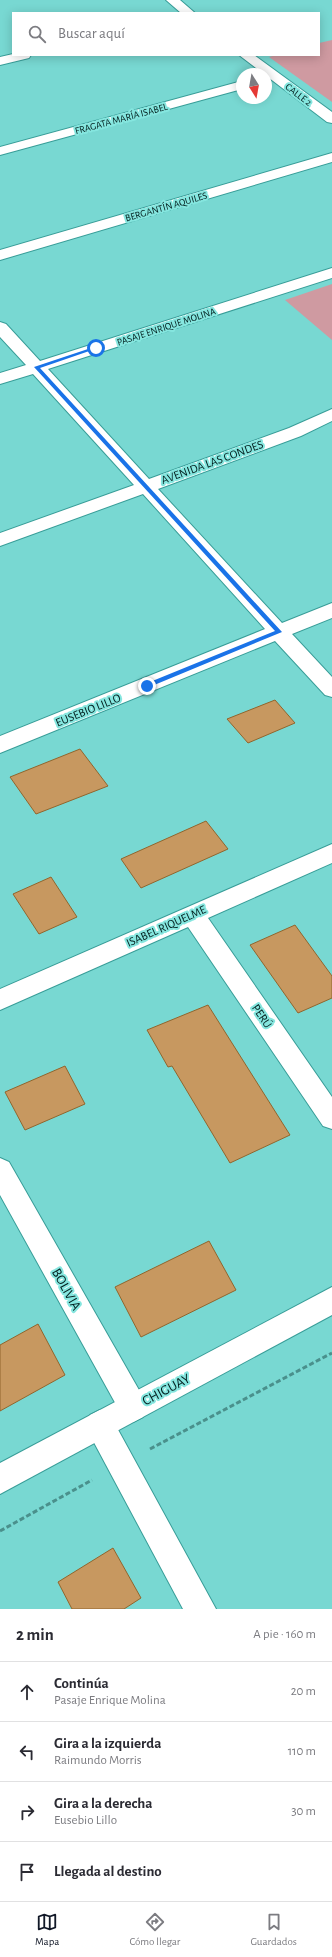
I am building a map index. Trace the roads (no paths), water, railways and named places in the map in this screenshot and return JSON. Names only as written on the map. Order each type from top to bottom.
[{"type":"street","points":[[172,0],[188,12]]},
{"type":"street","points":[[0,61],[20,56]]},
{"type":"street","name":"CALLE 2","points":[[247,56],[260,68]]},
{"type":"street","name":"CALLE 2","points":[[272,78],[332,119]]},
{"type":"street","name":"FRAGATA MARÍA ISABEL","points":[[0,150],[236,87]]},
{"type":"street","name":"BERGANTÍN AQUILES","points":[[0,255],[332,157]]},
{"type":"street","name":"PASAJE ENRIQUE MOLINA","points":[[0,379],[332,273]]},
{"type":"street","points":[[0,327],[332,690]]},
{"type":"street","name":"AVENIDA LAS CONDES","points":[[0,540],[295,432],[332,414]]},
{"type":"street","name":"EUSEBIO LILLO","points":[[0,746],[332,610]]},
{"type":"street","name":"ISABEL RIQUELME","points":[[0,1000],[332,853]]},
{"type":"street","name":"PERÚ","points":[[193,914],[332,1118]]},
{"type":"street","name":"BOLIVIA","points":[[0,1170],[133,1407]]},
{"type":"street","name":"CHIGUAY","points":[[0,1479],[332,1300]]},
{"type":"street","points":[[100,1425],[200,1609]]}]
